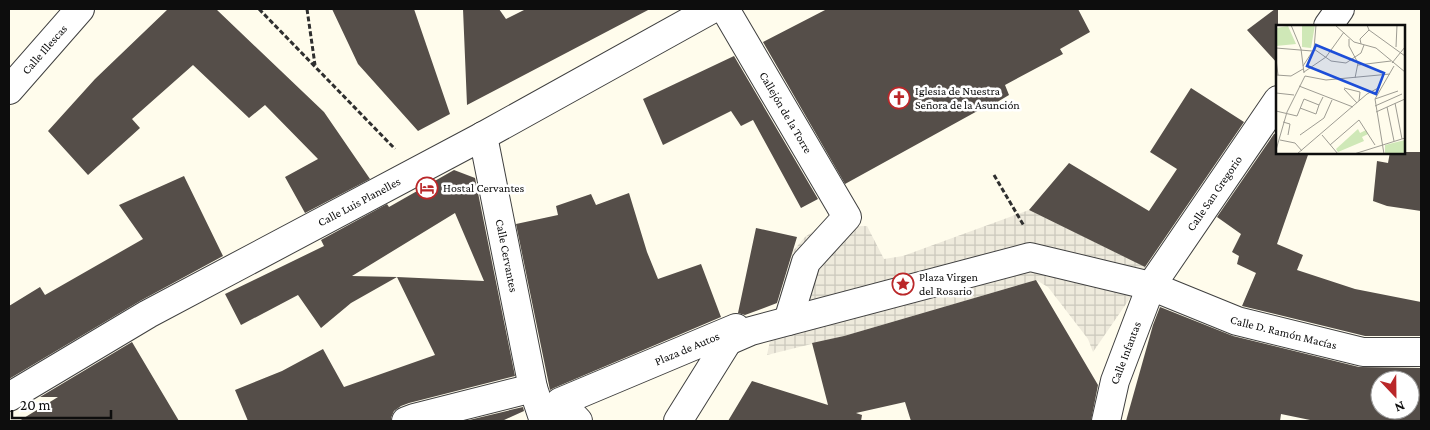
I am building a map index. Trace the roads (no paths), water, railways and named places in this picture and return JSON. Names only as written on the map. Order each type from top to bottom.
[{"type":"street","name":"Calle Illescas","points":[[9,90],[80,9]]},
{"type":"street","name":"Calle Luis Planelles","points":[[9,397],[148,314],[482,136],[712,9]]},
{"type":"street","name":"Callejón de la Torre","points":[[725,9],[847,217],[806,262],[788,321]]},
{"type":"street","points":[[1329,25],[1340,9]]},
{"type":"street","name":"Calle San Gregorio","points":[[1151,286],[1276,103]]},
{"type":"street","name":"Calle Cervantes","points":[[482,136],[547,407]]},
{"type":"street","name":"Calle D. Ramón Macías","points":[[788,321],[1030,257],[1151,286],[1237,321],[1363,352],[1421,352]]},
{"type":"street","name":"Calle Infantas","points":[[1106,421],[1115,381],[1151,286]]},
{"type":"street","points":[[693,421],[740,336],[788,321]]},
{"type":"street","name":"Plaza de Autos","points":[[547,407],[736,328],[740,336],[678,421]]},
{"type":"street","points":[[406,421],[414,418],[547,407]]},
{"type":"place","name":"Iglesia de Nuestra Señora de la Asunción","points":[[899,98]]},
{"type":"place","name":"Hostal Cervantes","points":[[427,188]]},
{"type":"place","name":"Plaza Virgen del Rosario","points":[[903,284]]}]
